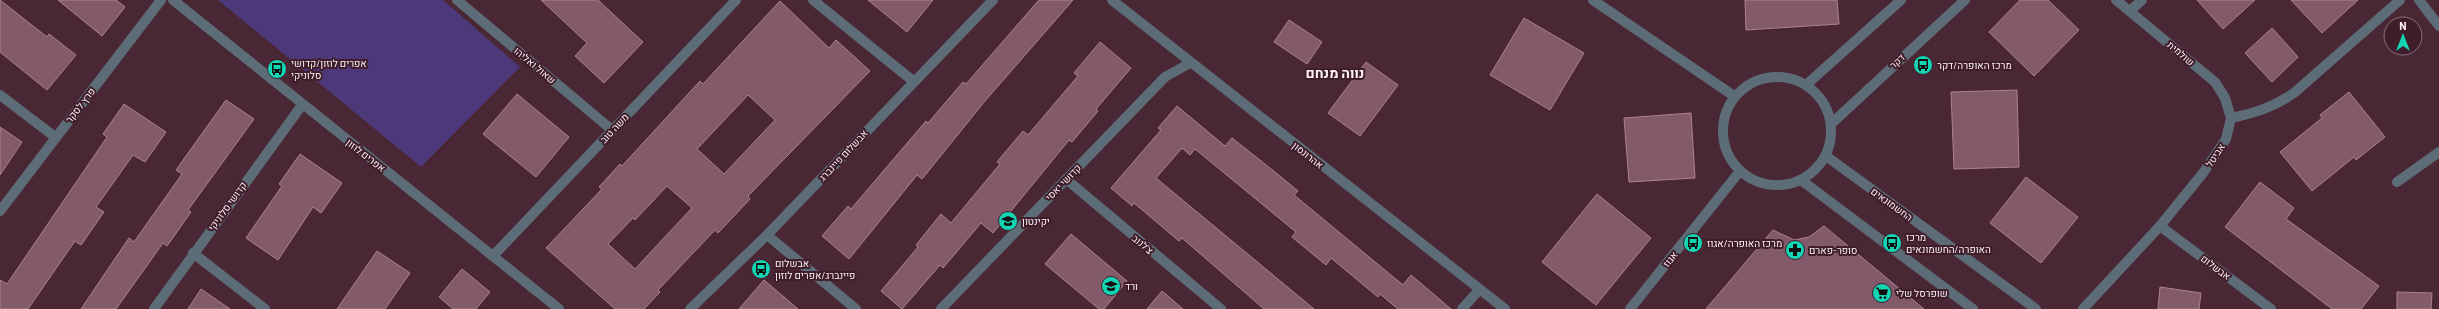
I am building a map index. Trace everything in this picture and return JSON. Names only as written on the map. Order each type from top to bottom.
[{"type":"street","name":"פרץ לסקר","points":[[0,211],[161,0]]},
{"type":"street","name":"אפרים לוזון","points":[[173,0],[559,309]]},
{"type":"street","name":"שאול ואליהו","points":[[457,0],[612,130]]},
{"type":"street","name":"משה טוב","points":[[493,256],[736,0]]},
{"type":"street","points":[[813,0],[913,81]]},
{"type":"street","name":"אבשלום פיינברג","points":[[690,309],[767,235],[913,81],[993,0]]},
{"type":"street","name":"אהרונסון","points":[[1112,0],[1190,63],[1505,309]]},
{"type":"street","points":[[1593,0],[1734,96]]},
{"type":"street","points":[[1806,85],[1901,0]]},
{"type":"street","name":"דקר","points":[[1831,124],[1965,0]]},
{"type":"street","name":"שולמית","points":[[2116,0],[2131,10],[2215,82],[2225,98],[2231,118]]},
{"type":"street","points":[[2131,10],[2142,0]]},
{"type":"street","points":[[2231,118],[2256,113],[2277,105],[2294,93],[2400,0]]},
{"type":"street","points":[[2419,0],[2439,26]]},
{"type":"street","name":"קדושי יאסי","points":[[941,309],[1165,77],[1190,63]]},
{"type":"street","points":[[1776,76],[1792,79],[1806,85],[1819,95],[1827,109],[1831,124],[1831,135],[1826,156],[1811,174],[1801,180],[1785,185],[1769,185],[1753,180],[1740,171],[1731,161],[1722,135],[1725,115],[1734,96],[1751,83],[1760,79],[1776,76]]},
{"type":"street","points":[[0,95],[55,137]]},
{"type":"street","name":"קדושי סלוניקי","points":[[154,309],[302,104]]},
{"type":"street","name":"אביטל","points":[[2084,309],[2160,226],[2211,162],[2226,139],[2231,118]]},
{"type":"street","points":[[2398,182],[2439,152]]},
{"type":"street","name":"החשמונאים","points":[[1826,156],[2036,309]]},
{"type":"street","name":"אגוז","points":[[1630,309],[1740,171]]},
{"type":"street","name":"צ'לנוב","points":[[1066,179],[1221,309]]},
{"type":"street","points":[[1801,180],[1973,309]]},
{"type":"street","name":"אבשלום","points":[[2160,226],[2271,309]]},
{"type":"street","points":[[767,235],[856,309]]},
{"type":"street","points":[[193,253],[266,309]]},
{"type":"street","points":[[1462,309],[1479,290]]},
{"type":"shaded area","points":[[218,0],[443,0],[520,67],[421,167]]},
{"type":"building","points":[[0,0],[47,37],[49,34],[76,55],[47,90],[0,52]]},
{"type":"building","points":[[58,0],[116,0],[125,7],[102,36]]},
{"type":"building","points":[[541,0],[598,0],[643,42],[604,83],[575,56],[587,43]]},
{"type":"building","points":[[868,0],[933,0],[907,32]]},
{"type":"building","points":[[1039,0],[1073,0],[985,101],[922,179],[917,175],[849,259],[822,236],[848,206],[851,209],[926,121],[928,123],[963,82],[966,84]]},
{"type":"building","points":[[1745,0],[1837,0],[1839,24],[1746,30]]},
{"type":"building","points":[[2020,0],[2048,0],[2079,30],[2034,76],[1989,32]]},
{"type":"building","points":[[2197,0],[2255,0],[2223,29]]},
{"type":"building","points":[[2291,0],[2358,0],[2322,33]]},
{"type":"building","points":[[780,1],[829,48],[836,40],[870,71],[748,196],[750,199],[718,233],[715,230],[658,290],[660,292],[644,309],[615,309],[546,248],[602,189],[599,187],[620,164],[622,166],[700,81],[703,84]],"holes":[[[748,95],[775,120],[724,174],[697,149]],[[667,186],[692,208],[635,269],[608,244],[633,218],[635,220]]]},
{"type":"building","points":[[1524,18],[1584,53],[1550,110],[1490,75]]},
{"type":"building","points":[[1289,20],[1322,42],[1307,64],[1274,42]]},
{"type":"building","points":[[2272,28],[2298,57],[2272,82],[2245,53]]},
{"type":"building","points":[[1100,42],[1131,68],[1096,109],[1098,111],[1072,142],[1069,140],[993,233],[981,223],[943,268],[940,265],[902,309],[881,291],[918,247],[916,245],[941,214],[951,223],[1000,164],[997,162],[1023,131],[1028,135],[1078,76],[1074,73]]},
{"type":"building","points":[[1366,62],[1398,85],[1360,136],[1328,113]]},
{"type":"building","points":[[2017,90],[2019,167],[1954,169],[1951,92]]},
{"type":"building","points":[[2349,92],[2385,137],[2356,160],[2354,157],[2312,191],[2280,152],[2322,118],[2320,115]]},
{"type":"building","points":[[517,94],[569,137],[536,177],[483,134]]},
{"type":"building","points":[[226,100],[254,119],[188,210],[191,212],[167,246],[163,243],[116,309],[81,309],[129,238],[134,242],[182,174],[176,170]]},
{"type":"building","points":[[124,104],[166,132],[145,162],[133,155],[96,207],[104,212],[81,245],[75,241],[28,309],[0,309],[0,280],[7,284],[107,137],[103,134]]},
{"type":"building","points":[[1177,106],[1225,146],[1232,138],[1275,172],[1298,191],[1294,195],[1403,285],[1411,275],[1451,309],[1398,309],[1380,294],[1378,297],[1331,258],[1326,265],[1292,237],[1296,232],[1195,149],[1190,155],[1182,148],[1156,178],[1314,309],[1264,309],[1182,238],[1179,241],[1134,203],[1132,206],[1111,188],[1161,130],[1158,128]]},
{"type":"building","points":[[1691,113],[1695,178],[1629,182],[1624,118]]},
{"type":"building","points":[[0,127],[22,142],[0,175]]},
{"type":"building","points":[[300,154],[342,183],[321,213],[313,207],[278,260],[246,238],[282,186],[279,184]]},
{"type":"building","points":[[2026,177],[2078,217],[2041,263],[1990,223]]},
{"type":"building","points":[[2260,182],[2294,208],[2286,219],[2379,286],[2361,309],[2332,309],[2225,227]]},
{"type":"building","points":[[1597,194],[1651,238],[1596,305],[1542,262]]},
{"type":"building","points":[[1824,226],[1924,309],[1706,309],[1773,230],[1794,240],[1809,237]]},
{"type":"building","points":[[1071,234],[1127,281],[1104,309],[1099,309],[1045,264]]},
{"type":"building","points":[[377,251],[410,273],[385,309],[337,309]]},
{"type":"building","points":[[462,269],[490,292],[476,309],[453,309],[439,297]]},
{"type":"building","points":[[764,280],[798,309],[739,309]]},
{"type":"building","points":[[2160,287],[2201,293],[2199,309],[2158,309]]},
{"type":"building","points":[[201,289],[230,309],[188,309]]},
{"type":"building","points":[[1162,291],[1183,309],[1147,309]]},
{"type":"building","points":[[2397,292],[2432,293],[2431,309],[2397,309]]},
{"type":"place","name":"מרכז האופרה/דקר","points":[[1923,65]]},
{"type":"place","name":"אפרים לוזון/קדושי סלוניקי","points":[[277,69]]},
{"type":"place","name":"יקינטון","points":[[1008,221]]},
{"type":"place","name":"מרכז האופרה/אגוז","points":[[1693,243]]},
{"type":"place","name":"מרכז האופרה/החשמונאים","points":[[1892,243]]},
{"type":"place","name":"סופר-פארם","points":[[1795,250]]},
{"type":"place","name":"אבשלום פיינברג/אפרים לוזון","points":[[761,269]]},
{"type":"place","name":"ורד","points":[[1111,286]]},
{"type":"place","name":"שופרסל שלי","points":[[1882,293]]},
{"type":"district","name":"נווה מנחם","points":[[1335,73]]}]
